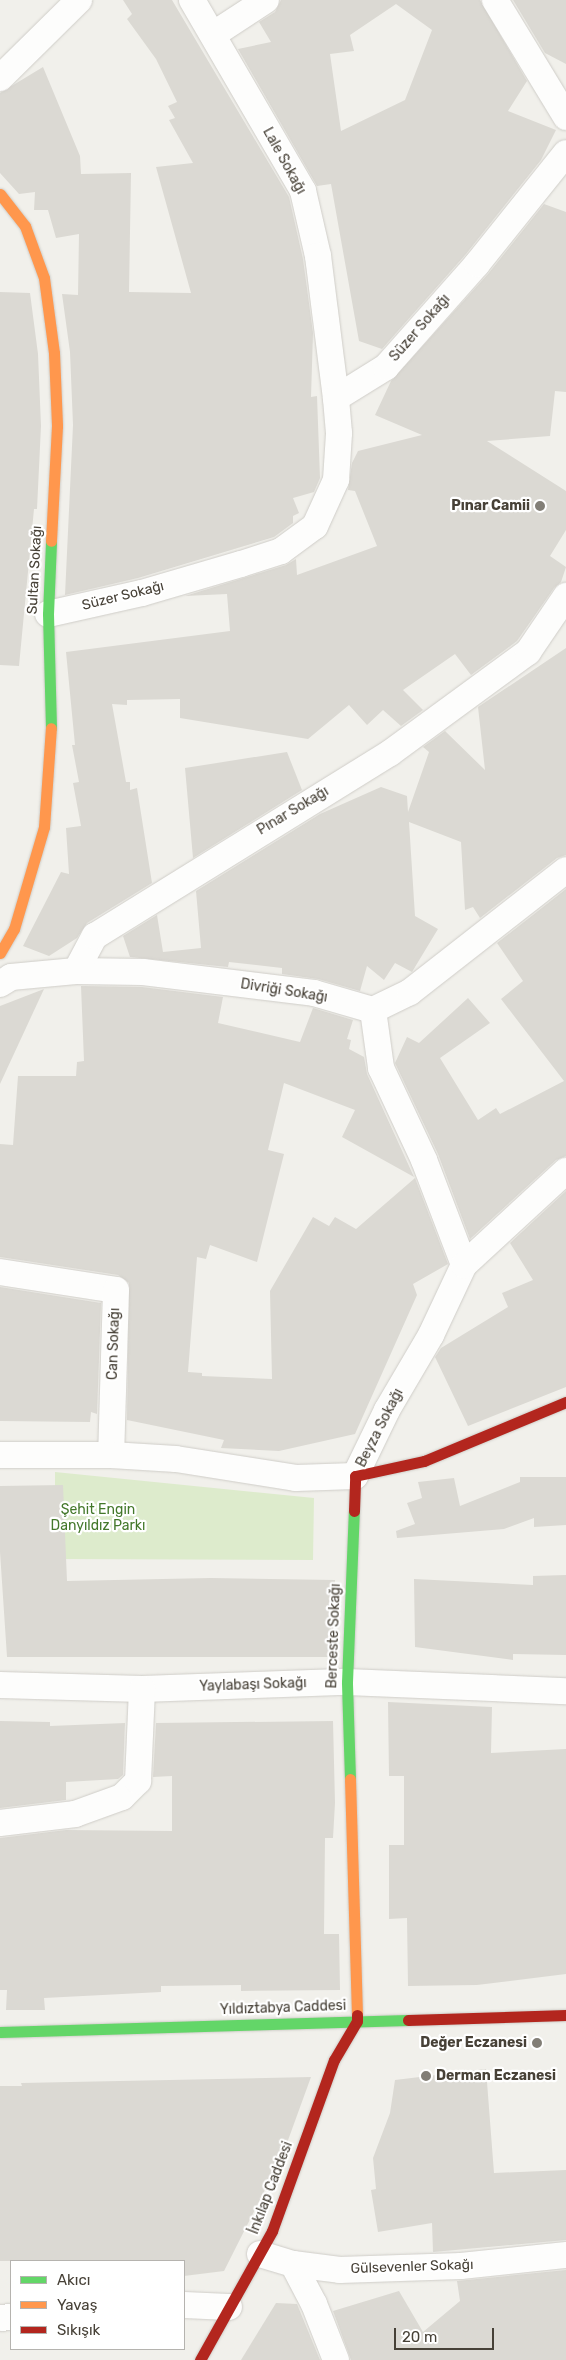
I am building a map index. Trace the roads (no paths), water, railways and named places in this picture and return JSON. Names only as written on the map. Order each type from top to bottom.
[{"type":"street","points":[[0,78],[79,0]]},
{"type":"street","name":"Lale Sokağı","points":[[192,0],[214,34],[303,191],[318,256],[336,398]]},
{"type":"street","points":[[214,34],[266,0]]},
{"type":"street","points":[[495,0],[566,117]]},
{"type":"street","name":"Süzer Sokağı","points":[[48,614],[142,593],[281,551],[315,526],[336,480],[339,433],[336,398],[386,367],[477,264],[566,153]]},
{"type":"street","name":"Sultan Sokağı","points":[[0,194],[25,226],[44,278],[54,353],[58,426],[48,614],[52,715],[44,827],[14,929],[0,953]]},
{"type":"street","name":"Pınar Sokağı","points":[[76,971],[95,936],[390,753],[528,652],[566,596]]},
{"type":"street","points":[[464,1265],[424,1160],[381,1068],[373,1010],[410,992],[566,870]]},
{"type":"street","points":[[0,984],[11,977],[76,971]]},
{"type":"street","name":"Divriği Sokağı","points":[[76,971],[143,972],[305,992],[373,1010]]},
{"type":"street","name":"Beyza Sokağı","points":[[0,1455],[111,1455],[176,1459],[296,1478],[355,1476],[464,1265],[566,1171]]},
{"type":"street","name":"Can Sokağı","points":[[0,1272],[116,1290],[111,1455]]},
{"type":"street","points":[[355,1476],[424,1461],[566,1402]]},
{"type":"street","name":"Berceste Sokağı","points":[[355,1476],[347,1682],[357,2021]]},
{"type":"street","name":"Yaylabaşı Sokağı","points":[[0,1685],[142,1689],[347,1682],[566,1691]]},
{"type":"street","points":[[0,1823],[75,1814],[122,1797],[138,1781],[142,1689]]},
{"type":"street","name":"Yıldıztabya Caddesi","points":[[0,2032],[566,2015]]},
{"type":"street","name":"İnkılap Caddesi","points":[[200,2360],[272,2231],[334,2060],[357,2021]]},
{"type":"street","name":"Gülsevenler Sokağı","points":[[260,2254],[292,2264],[340,2270],[443,2267],[566,2255]]},
{"type":"street","points":[[292,2264],[314,2304],[336,2360]]},
{"type":"street","points":[[185,2305],[229,2307]]},
{"type":"place","name":"Pınar Camii","points":[[540,506]]},
{"type":"place","name":"Değer Eczanesi","points":[[537,2043]]},
{"type":"place","name":"Derman Eczanesi","points":[[426,2076]]},
{"type":"park label","name":"Şehit Engin Danyıldız Parkı","points":[[98,1518]]}]
